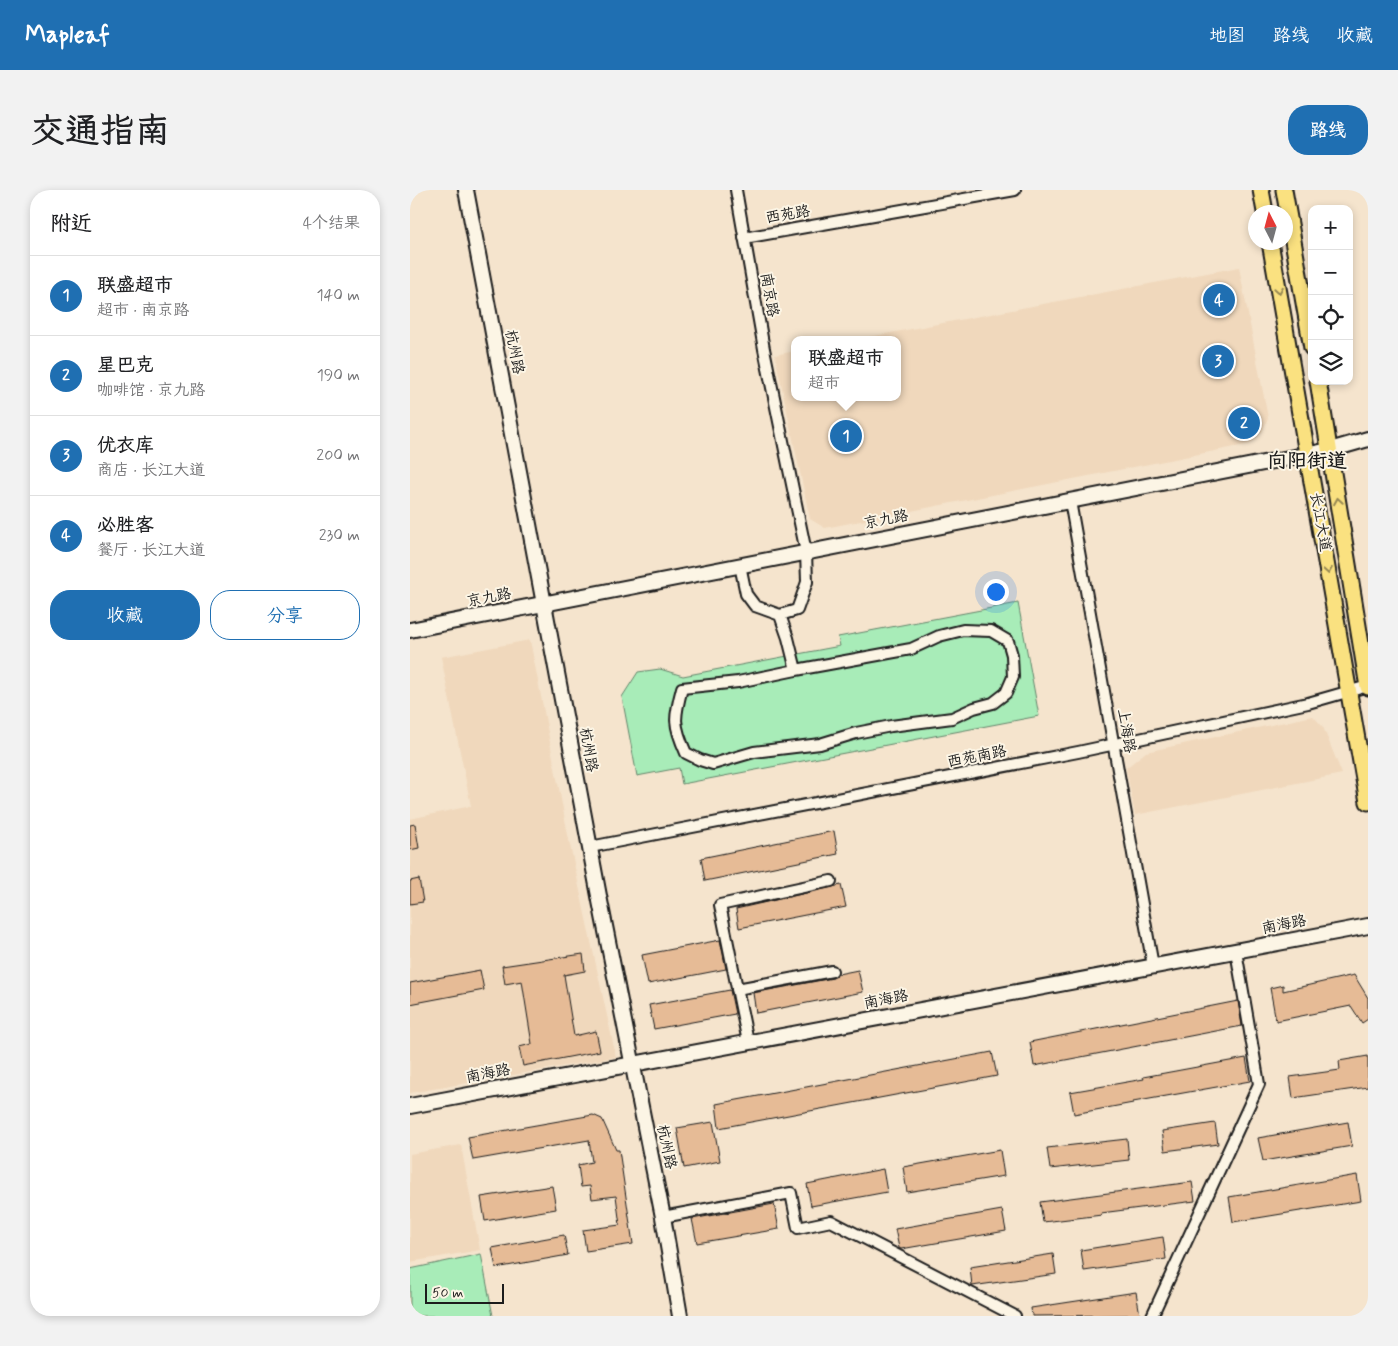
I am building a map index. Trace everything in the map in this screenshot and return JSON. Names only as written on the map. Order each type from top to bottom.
[{"type":"main road","name":"杭州路","points":[[466,190],[590,847],[663,1217],[680,1316]]},
{"type":"main road","points":[[1261,190],[1264,205]]},
{"type":"main road","points":[[1284,190],[1311,340]]},
{"type":"main road","name":"长江大道","points":[[1271,250],[1368,802]]},
{"type":"main road","name":"长江大道","points":[[1319,385],[1368,686]]},
{"type":"main road","name":"京九路","points":[[410,630],[1330,450],[1368,439]]},
{"type":"main road","name":"南海路","points":[[410,1106],[1368,926]]},
{"type":"street","name":"南京路","points":[[736,190],[764,349],[806,552],[807,582],[797,610],[780,615]]},
{"type":"street","name":"西苑路","points":[[744,238],[1008,191]]},
{"type":"street","name":"上海路","points":[[1070,501],[1153,966]]},
{"type":"street","points":[[740,565],[746,594],[755,606],[780,615],[796,670]]},
{"type":"street","points":[[963,630],[991,631],[1008,641],[1012,655],[1013,677],[1006,693],[993,703],[974,708],[952,718],[891,726],[856,733],[820,744],[754,752],[714,764],[686,753],[676,732],[676,711],[682,688],[738,682],[796,670],[911,649],[939,636],[963,630]]},
{"type":"street","name":"西苑南路","points":[[590,847],[1113,744],[1308,703],[1368,686]]},
{"type":"street","points":[[748,1042],[720,905],[831,881]]},
{"type":"street","points":[[1152,1316],[1259,1084],[1236,951]]},
{"type":"street","points":[[737,989],[832,971]]},
{"type":"street","points":[[663,1217],[791,1193],[798,1228],[832,1221],[1015,1316]]},
{"type":"shaded area","points":[[1239,267],[1268,418],[1262,432],[1250,444],[825,528],[810,519],[775,355],[791,352],[791,401],[901,401],[901,336],[874,336]]},
{"type":"shaded area","points":[[530,640],[570,845],[616,1057],[410,1093],[410,819],[471,806],[441,657]]},
{"type":"shaded area","points":[[1313,716],[1323,727],[1342,774],[1135,815],[1126,768],[1146,752]]},
{"type":"shaded area","points":[[461,1145],[480,1250],[410,1262],[410,1154]]},
{"type":"green space","points":[[1018,603],[1039,716],[682,784],[679,768],[637,776],[622,697],[638,672],[660,669],[683,676],[840,646],[838,637]]},
{"type":"green space","points":[[481,1254],[493,1316],[410,1316],[410,1269]]},
{"type":"building","points":[[415,824],[419,848],[410,850],[410,825]]},
{"type":"building","points":[[834,831],[838,854],[705,881],[701,858]]},
{"type":"building","points":[[419,879],[423,902],[410,904],[410,881]]},
{"type":"building","points":[[841,885],[846,907],[739,928],[736,909]]},
{"type":"building","points":[[720,940],[726,969],[648,984],[642,955]]},
{"type":"building","points":[[583,954],[585,971],[564,975],[574,1036],[596,1031],[600,1051],[523,1066],[519,1047],[532,1044],[522,981],[505,984],[502,966]]},
{"type":"building","points":[[480,970],[484,990],[410,1004],[410,983]]},
{"type":"building","points":[[858,970],[863,992],[756,1013],[753,993],[833,978],[838,974]]},
{"type":"building","points":[[1354,975],[1368,998],[1368,1019],[1362,1023],[1351,1006],[1276,1021],[1270,988],[1283,985],[1283,991]]},
{"type":"building","points":[[730,990],[735,1014],[654,1029],[649,1005]]},
{"type":"building","points":[[1238,1001],[1242,1026],[1034,1066],[1030,1042]]},
{"type":"building","points":[[992,1052],[997,1076],[719,1128],[716,1104]]},
{"type":"building","points":[[1368,1056],[1368,1087],[1293,1098],[1290,1077],[1340,1070],[1339,1061]]},
{"type":"building","points":[[1246,1058],[1250,1081],[1074,1114],[1070,1092]]},
{"type":"building","points":[[593,1115],[602,1119],[616,1150],[619,1150],[633,1244],[586,1251],[583,1230],[620,1225],[616,1196],[592,1199],[590,1186],[581,1187],[578,1165],[592,1162],[589,1140],[473,1160],[468,1137]]},
{"type":"building","points":[[713,1122],[720,1161],[684,1168],[677,1128]]},
{"type":"building","points":[[1348,1122],[1352,1146],[1263,1161],[1258,1138]]},
{"type":"building","points":[[1215,1123],[1218,1144],[1165,1151],[1162,1131]]},
{"type":"building","points":[[1127,1139],[1129,1160],[1050,1169],[1047,1148]]},
{"type":"building","points":[[1000,1150],[1004,1176],[907,1192],[903,1167]]},
{"type":"building","points":[[883,1169],[887,1192],[811,1206],[807,1184]]},
{"type":"building","points":[[1357,1175],[1361,1201],[1233,1222],[1229,1197]]},
{"type":"building","points":[[1192,1182],[1195,1201],[1043,1222],[1040,1202]]},
{"type":"building","points":[[552,1186],[556,1209],[485,1221],[481,1197]]},
{"type":"building","points":[[774,1204],[779,1229],[697,1243],[692,1219]]},
{"type":"building","points":[[1002,1210],[1006,1231],[899,1248],[895,1229]]},
{"type":"building","points":[[564,1235],[568,1255],[496,1268],[492,1248]]},
{"type":"building","points":[[1163,1237],[1166,1259],[1084,1271],[1081,1250]]},
{"type":"building","points":[[1053,1254],[1056,1274],[972,1286],[970,1267]]},
{"type":"building","points":[[1136,1292],[1140,1315],[1032,1316],[1031,1308]]},
{"type":"place","name":"必胜客","points":[[1219,300]]},
{"type":"place","name":"优衣库","points":[[1218,361]]},
{"type":"place","name":"星巴克","points":[[1244,423]]},
{"type":"place","name":"联盛超市","points":[[846,436]]},
{"type":"district","name":"向阳街道","points":[[1307,461]]}]
